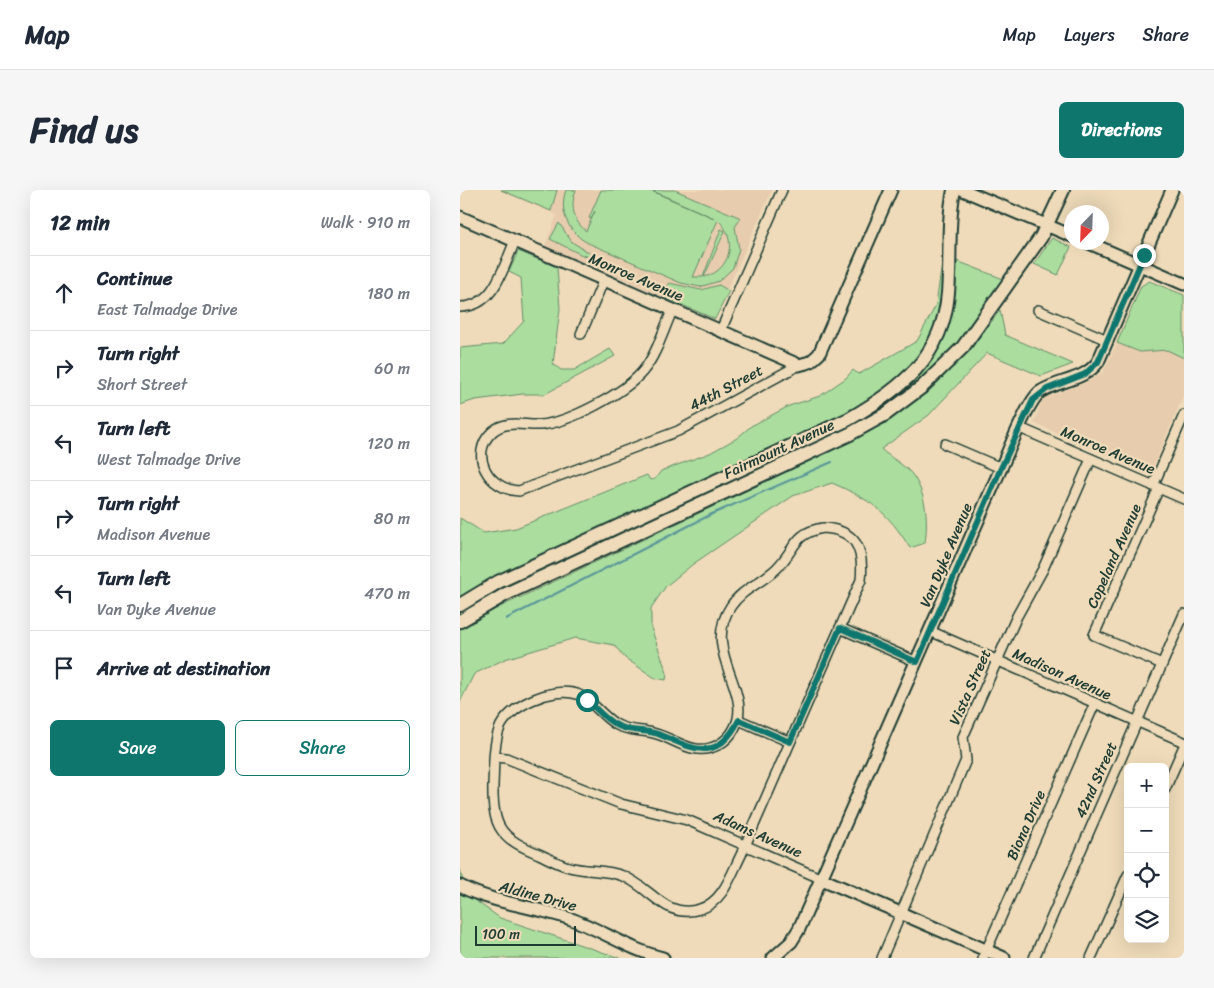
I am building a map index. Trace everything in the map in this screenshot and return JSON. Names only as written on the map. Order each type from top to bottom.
[{"type":"main road","name":"Fairmount Avenue","points":[[460,605],[498,582],[849,419],[878,402],[909,378],[927,354],[938,332],[946,306],[950,209],[954,190]]},
{"type":"main road","name":"Fairmount Avenue","points":[[460,621],[506,594],[850,434],[886,414],[922,387],[963,347],[978,329],[1047,226],[1062,190]]},
{"type":"street","points":[[721,330],[782,190]]},
{"type":"street","name":"44th Street","points":[[673,309],[644,370],[633,381],[581,413],[562,421],[540,425],[518,423],[505,425],[492,432],[482,448],[484,468],[498,486],[512,491],[525,490],[678,432],[799,365],[810,362],[819,354],[891,190]]},
{"type":"street","points":[[963,190],[1064,233]]},
{"type":"street","name":"Van Dyke Avenue","points":[[773,958],[791,942],[822,878],[1001,468],[1033,400],[1039,393],[1092,369],[1107,340],[1172,190]]},
{"type":"street","name":"Monroe Avenue","points":[[460,217],[799,365]]},
{"type":"street","points":[[460,307],[470,307],[493,291],[515,241]]},
{"type":"street","points":[[1105,250],[1184,284]]},
{"type":"street","points":[[581,334],[604,279]]},
{"type":"street","points":[[1038,310],[1107,340]]},
{"type":"street","name":"Copeland Avenue","points":[[1162,664],[1094,635],[1184,416]]},
{"type":"street","name":"Monroe Avenue","points":[[1020,428],[1184,499]]},
{"type":"street","points":[[945,444],[1001,468]]},
{"type":"street","name":"Vista Street","points":[[882,958],[966,760],[963,737],[996,660],[1017,616],[1043,569],[1091,459]]},
{"type":"street","points":[[824,528],[845,533],[859,548],[862,566],[861,580],[840,628],[725,887],[709,905],[699,909],[682,911],[670,908],[626,877],[608,871],[568,866],[520,846],[504,836],[497,824],[492,808],[494,757],[499,728],[510,713],[518,707],[559,692],[578,695],[622,728],[651,732],[693,749],[713,747],[725,740],[739,720],[737,697],[721,646],[724,622],[731,606],[739,595],[769,576],[780,565],[802,535],[824,528]]},
{"type":"street","name":"42nd Street","points":[[1034,958],[1184,614]]},
{"type":"street","points":[[840,628],[917,662]]},
{"type":"street","name":"Madison Avenue","points":[[930,631],[1184,742]]},
{"type":"street","name":"Biona Drive","points":[[985,954],[1095,703]]},
{"type":"street","points":[[739,720],[790,742]]},
{"type":"street","points":[[1169,780],[1184,746]]},
{"type":"street","name":"Adams Avenue","points":[[494,757],[506,758],[621,804],[687,820],[901,913],[985,954],[1004,958]]},
{"type":"street","points":[[1091,958],[1124,883]]},
{"type":"street","name":"Aldine Drive","points":[[460,886],[501,902],[574,920],[637,949],[663,958]]},
{"type":"shaded area","points":[[499,190],[772,190],[714,319],[545,246],[557,215]]},
{"type":"shaded area","points":[[1149,281],[1184,295],[1184,394],[1150,474],[1034,423],[1041,403],[1047,397],[1085,383],[1103,372],[1125,327],[1141,286]]},
{"type":"green space","points":[[501,190],[557,190],[551,211]]},
{"type":"green space","points":[[566,190],[576,190],[573,201],[574,212],[578,222],[586,231],[595,211],[591,219],[589,218],[601,190],[649,190],[714,218],[651,190],[675,190],[741,218],[735,227],[739,249],[733,268],[719,281],[700,287],[681,283],[581,239],[575,234],[564,214]],"holes":[[[718,220],[724,227],[729,244],[729,253],[726,261],[713,274],[704,277],[725,231],[721,229],[703,277],[693,277]]]},
{"type":"green space","points":[[559,223],[572,242],[591,254],[590,257],[550,239]]},
{"type":"green space","points":[[1052,238],[1064,244],[1064,250],[1070,250],[1058,275],[1034,264]]},
{"type":"green space","points":[[518,251],[557,267],[560,309],[553,364],[561,370],[574,370],[610,349],[615,356],[545,394],[523,394],[475,400],[460,405],[460,348],[503,344],[524,321],[521,278],[509,272]]},
{"type":"green space","points":[[957,261],[1006,280],[958,345],[913,388],[910,386],[932,358],[946,328],[954,296]]},
{"type":"green space","points":[[945,262],[937,317],[929,338],[919,356],[888,387],[842,417],[499,574],[460,598],[460,518],[484,533],[516,528],[647,475],[650,480],[655,479],[661,471],[710,453],[737,438],[751,426],[789,406],[820,396],[846,378],[853,370],[858,374],[861,373],[917,341],[936,305],[942,263]]},
{"type":"green space","points":[[1149,281],[1184,295],[1184,358],[1167,350],[1140,352],[1117,343],[1141,286]]},
{"type":"green space","points":[[669,283],[701,290],[719,285],[729,291],[715,319],[663,297]]},
{"type":"green space","points":[[1000,310],[1005,335],[1073,364],[1041,376],[987,353],[929,415],[881,449],[907,469],[914,477],[922,493],[926,509],[925,543],[910,548],[894,525],[877,508],[868,501],[832,483],[793,496],[693,564],[666,586],[651,608],[651,628],[667,673],[666,680],[655,678],[625,658],[614,645],[575,638],[505,659],[474,674],[460,702],[460,630],[485,614],[862,435],[907,406],[947,373],[983,333]]},
{"type":"green space","points":[[460,869],[466,894],[500,918],[620,958],[460,958]]},
{"type":"waterway","points":[[506,619],[712,514],[832,462]]},
{"type":"route","points":[[587,700],[609,720],[622,728],[658,734],[684,747],[693,749],[713,747],[725,740],[733,732],[739,720],[790,742],[840,628],[917,662],[1001,468],[1033,400],[1039,393],[1085,374],[1098,362],[1144,255]]}]
